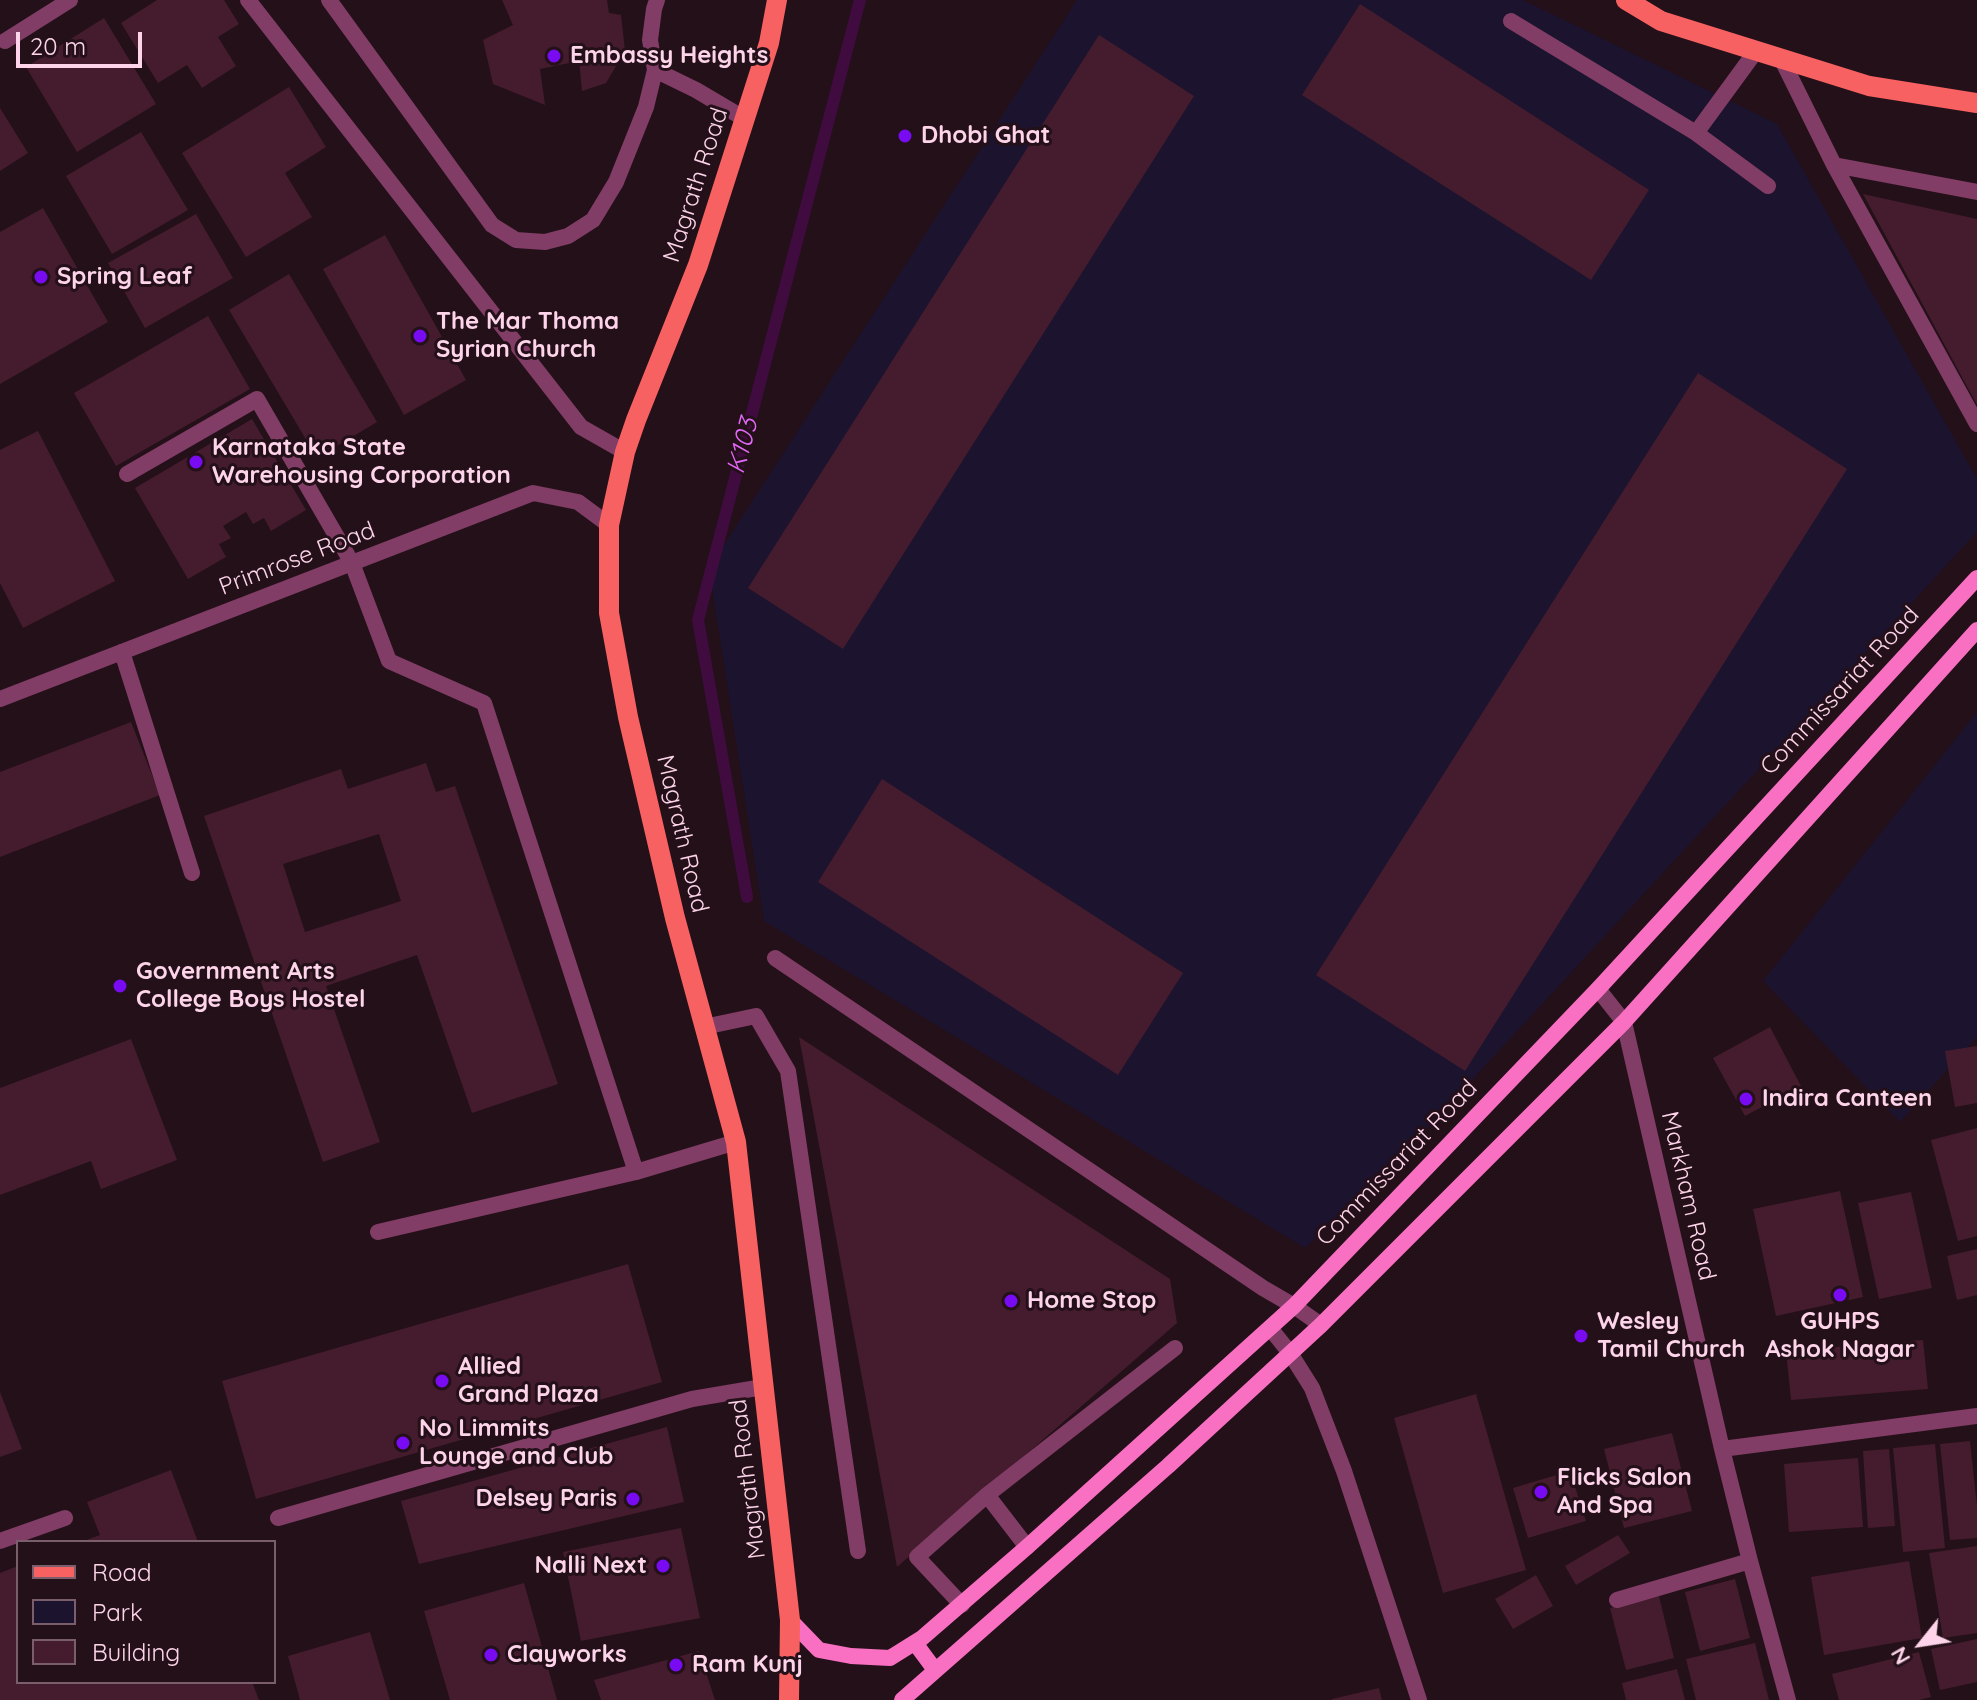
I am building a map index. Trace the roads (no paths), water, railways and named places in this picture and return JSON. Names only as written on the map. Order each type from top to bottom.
[{"type":"main road","points":[[1626,0],[1661,21],[1869,86],[1977,103]]},
{"type":"main road","name":"Magrath Road","points":[[775,1],[769,43],[698,265],[625,452],[609,525],[609,613],[628,717],[675,918],[736,1142],[790,1620],[789,1700]]},
{"type":"main road","name":"Commissariat Road","points":[[790,1620],[819,1650],[890,1658],[915,1643],[962,1605],[1294,1306],[1598,989],[1977,578]]},
{"type":"main road","points":[[902,1700],[1168,1466],[1321,1325],[1624,1022],[1977,630]]},
{"type":"main road","points":[[915,1643],[935,1670]]},
{"type":"street","points":[[5,41],[70,0]]},
{"type":"street","points":[[248,0],[581,427],[625,452]]},
{"type":"street","points":[[329,0],[492,225],[516,240],[545,242],[568,236],[593,220],[616,182],[646,107],[655,70],[650,40],[657,0]]},
{"type":"street","points":[[1511,21],[1696,133],[1768,186]]},
{"type":"street","points":[[1696,133],[1756,51]]},
{"type":"street","points":[[1782,60],[1834,165],[1977,424]]},
{"type":"street","points":[[655,70],[745,119]]},
{"type":"street","points":[[1834,165],[1977,192]]},
{"type":"street","points":[[127,474],[257,399],[352,563],[389,661],[484,703],[636,1172]]},
{"type":"street","name":"Primrose Road","points":[[0,699],[533,493],[578,502],[609,525]]},
{"type":"street","points":[[122,652],[192,873]]},
{"type":"street","points":[[775,958],[1321,1325]]},
{"type":"street","name":"Markham Road","points":[[1598,989],[1624,1022],[1722,1449],[1788,1700]]},
{"type":"street","points":[[704,1027],[756,1016],[788,1071],[858,1551]]},
{"type":"street","points":[[378,1232],[636,1172],[736,1142]]},
{"type":"street","points":[[1270,1328],[1312,1388],[1344,1471],[1419,1700]]},
{"type":"street","points":[[962,1605],[917,1557],[987,1495],[1175,1348]]},
{"type":"street","points":[[278,1518],[692,1399],[763,1387]]},
{"type":"street","points":[[1722,1449],[1977,1416]]},
{"type":"street","points":[[987,1495],[1027,1547]]},
{"type":"street","points":[[0,1541],[65,1518]]},
{"type":"street","points":[[1617,1600],[1750,1561]]},
{"type":"waterway","name":"K103","points":[[747,897],[698,620],[860,0]]},
{"type":"place","name":"Embassy Heights","points":[[554,56]]},
{"type":"place","name":"Dhobi Ghat","points":[[905,136]]},
{"type":"place","name":"Spring Leaf","points":[[41,277]]},
{"type":"place","name":"The Mar Thoma Syrian Church","points":[[420,336]]},
{"type":"place","name":"Karnataka State Warehousing Corporation","points":[[196,462]]},
{"type":"place","name":"Government Arts College Boys Hostel","points":[[120,986]]},
{"type":"place","name":"Indira Canteen","points":[[1746,1099]]},
{"type":"place","name":"GUHPS Ashok Nagar","points":[[1840,1295]]},
{"type":"place","name":"Home Stop","points":[[1011,1301]]},
{"type":"place","name":"Wesley Tamil Church","points":[[1581,1336]]},
{"type":"place","name":"Allied Grand Plaza","points":[[442,1381]]},
{"type":"place","name":"No Limmits Lounge and Club","points":[[403,1443]]},
{"type":"place","name":"Flicks Salon And Spa","points":[[1541,1492]]},
{"type":"place","name":"Delsey Paris","points":[[633,1499]]},
{"type":"place","name":"Nalli Next","points":[[663,1566]]},
{"type":"place","name":"Clayworks","points":[[491,1655]]},
{"type":"place","name":"Ram Kunj","points":[[676,1665]]}]
